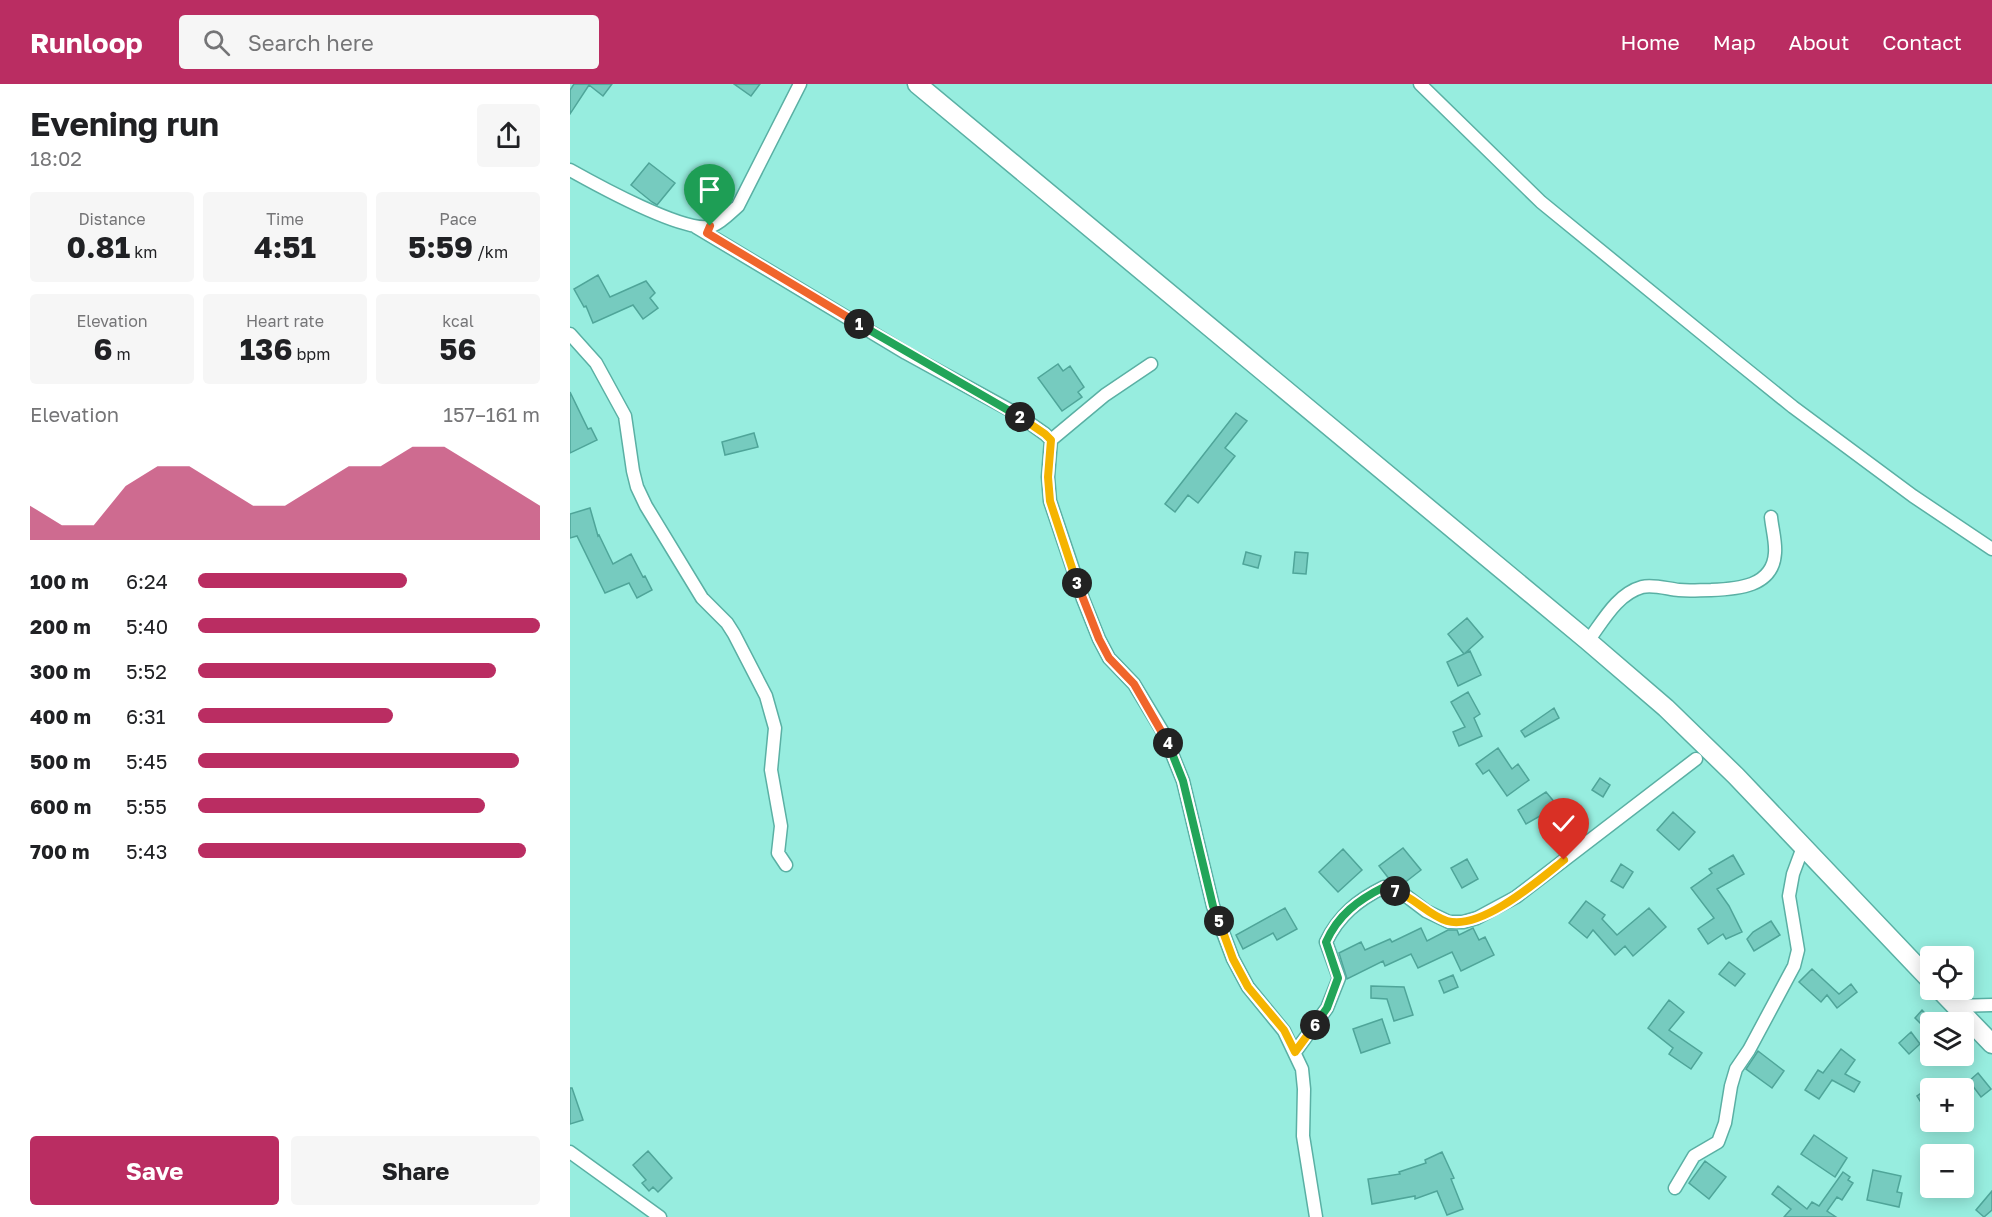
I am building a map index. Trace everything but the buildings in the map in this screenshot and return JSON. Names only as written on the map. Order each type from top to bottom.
[{"type":"main road","points":[[917,84],[1666,708],[1736,777],[1920,970]]},
{"type":"main road","points":[[1949,1000],[1992,1044]]},
{"type":"street","points":[[704,229],[723,219],[738,206],[800,84]]},
{"type":"street","points":[[1420,84],[1541,202],[1731,357],[1793,407],[1913,496],[1992,549]]},
{"type":"street","points":[[570,170],[606,190],[682,224],[704,229],[906,352],[1015,413],[1051,440]]},
{"type":"street","points":[[570,333],[596,363],[625,416],[633,471],[637,487],[646,506],[702,598],[727,622],[766,696],[775,728],[771,770],[781,826],[778,853],[786,865]]},
{"type":"street","points":[[1151,364],[1105,395],[1051,440],[1048,477],[1050,501],[1083,599],[1109,658],[1134,684],[1164,734],[1183,781],[1213,906],[1233,959],[1248,987],[1284,1030],[1302,1069],[1303,1136],[1316,1217]]},
{"type":"street","points":[[1588,641],[1616,603],[1628,593],[1644,586],[1694,590],[1737,590],[1754,585],[1766,576],[1773,564],[1775,553],[1771,517]]},
{"type":"street","points":[[1295,1052],[1327,1008],[1338,978],[1326,942],[1331,931],[1354,904],[1384,887],[1401,892],[1426,911],[1449,922],[1463,922],[1477,918],[1516,897],[1696,759]]},
{"type":"street","points":[[1675,1188],[1694,1156],[1718,1142],[1725,1123],[1736,1070],[1794,966],[1798,950],[1789,896],[1793,874],[1803,847]]},
{"type":"street","points":[[1955,1006],[1992,1005]]},
{"type":"street","points":[[570,1152],[660,1217]]},
{"type":"route","points":[[710,226],[707,233],[906,352],[1015,413],[1051,440],[1048,477],[1050,501],[1083,599],[1109,658],[1134,684],[1164,734],[1183,781],[1213,906],[1233,959],[1248,987],[1284,1030],[1295,1052],[1327,1008],[1338,978],[1326,942],[1331,931],[1354,904],[1384,887],[1401,892],[1426,911],[1449,922],[1463,922],[1477,918],[1516,897],[1564,860]]}]
